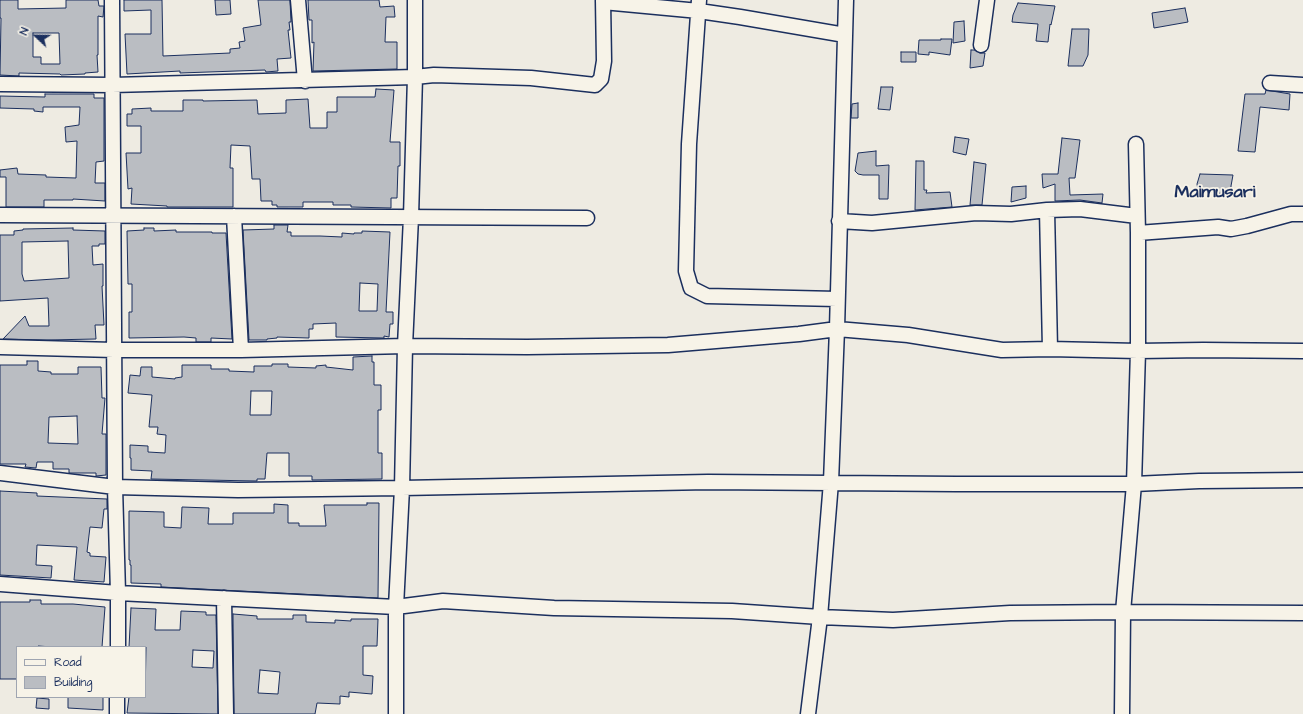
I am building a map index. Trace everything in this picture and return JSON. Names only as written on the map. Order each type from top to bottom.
[{"type":"street","points":[[112,0],[115,487],[118,646]]},
{"type":"street","points":[[298,0],[305,81]]},
{"type":"street","points":[[396,714],[396,608],[402,488],[405,346],[411,218],[415,78],[415,0]]},
{"type":"street","points":[[808,714],[820,617],[831,482],[837,329],[846,0]]},
{"type":"street","points":[[981,45],[987,0]]},
{"type":"street","points":[[0,84],[112,85],[305,81],[415,78],[434,75],[532,78],[595,85],[601,79],[604,61],[603,1],[699,6],[740,17],[845,35]]},
{"type":"street","points":[[699,6],[689,144],[686,271],[691,288],[706,296],[837,299]]},
{"type":"street","points":[[1270,83],[1303,85]]},
{"type":"street","points":[[1122,714],[1122,612],[1134,484],[1138,351],[1136,144]]},
{"type":"street","points":[[839,221],[872,223],[976,213],[1011,214],[1047,210],[1080,209],[1137,216]]},
{"type":"street","points":[[1047,210],[1050,349]]},
{"type":"street","points":[[1138,232],[1218,227],[1231,229],[1291,214],[1303,214]]},
{"type":"street","points":[[0,215],[587,218]]},
{"type":"street","points":[[234,216],[241,350]]},
{"type":"street","points":[[0,347],[114,350],[241,350],[405,346],[527,347],[668,345],[799,334],[837,329],[908,335],[1002,350],[1303,350]]},
{"type":"street","points":[[0,473],[115,487],[238,490],[700,482],[1134,484],[1303,480]]},
{"type":"street","points":[[0,584],[118,593],[396,608],[443,601],[554,608],[732,611],[893,620],[1010,613],[1303,613]]},
{"type":"street","points":[[224,598],[226,714]]},
{"type":"street","points":[[117,698],[117,714]]},
{"type":"building","points":[[0,0],[18,0],[18,9],[66,8],[66,0],[98,0],[99,6],[104,6],[103,17],[98,16],[98,72],[61,75],[19,73],[19,76],[0,75]],"holes":[[[33,33],[59,33],[60,64],[41,64],[41,57],[33,57]]]},
{"type":"building","points":[[124,0],[162,0],[163,56],[230,53],[230,49],[240,48],[239,42],[245,41],[243,28],[261,25],[258,0],[290,0],[291,22],[289,22],[290,30],[288,30],[291,58],[277,59],[278,71],[266,72],[265,70],[180,73],[180,71],[127,74],[125,34],[151,34],[151,10],[124,11]]},
{"type":"building","points":[[215,0],[230,0],[231,14],[216,15]]},
{"type":"building","points":[[308,0],[379,0],[380,7],[394,6],[395,17],[386,17],[385,42],[397,42],[397,69],[313,71],[314,42],[312,43],[312,20],[309,20]]},
{"type":"building","points":[[1018,3],[1055,6],[1051,25],[1050,24],[1048,42],[1036,41],[1038,24],[1012,22]]},
{"type":"building","points":[[1185,8],[1188,22],[1154,28],[1152,13]]},
{"type":"building","points":[[964,21],[965,41],[953,43],[954,22]]},
{"type":"building","points":[[1072,29],[1089,29],[1088,55],[1083,66],[1068,66]]},
{"type":"building","points":[[952,39],[950,55],[929,52],[929,55],[918,54],[919,40]]},
{"type":"building","points":[[971,50],[985,53],[983,66],[970,68]]},
{"type":"building","points":[[901,52],[916,52],[916,62],[901,62]]},
{"type":"building","points":[[881,87],[893,87],[890,110],[878,109]]},
{"type":"building","points":[[376,89],[394,90],[390,142],[400,142],[400,166],[398,166],[397,198],[391,198],[391,208],[351,207],[351,205],[333,205],[333,202],[303,202],[303,207],[277,207],[277,205],[272,205],[272,201],[261,201],[260,179],[252,179],[250,146],[231,145],[230,168],[233,168],[233,207],[167,207],[131,204],[132,188],[128,189],[126,153],[141,153],[141,126],[127,126],[127,114],[132,114],[132,109],[151,108],[151,111],[183,111],[183,100],[257,100],[258,114],[286,113],[286,100],[308,99],[310,128],[327,128],[327,112],[337,112],[337,97],[375,97]]},
{"type":"building","points":[[1266,90],[1290,94],[1289,110],[1260,107],[1255,152],[1238,151],[1245,94],[1265,94]]},
{"type":"building","points":[[45,94],[94,94],[94,98],[104,98],[104,161],[96,162],[95,183],[105,183],[105,201],[73,199],[44,200],[44,207],[6,207],[6,177],[0,177],[0,170],[17,168],[18,174],[76,178],[77,141],[66,142],[65,127],[79,125],[80,107],[43,107],[43,112],[34,111],[34,109],[0,108],[0,96],[45,97]]},
{"type":"building","points":[[858,103],[858,118],[851,118],[852,104]]},
{"type":"building","points":[[955,137],[969,139],[966,155],[953,152]]},
{"type":"building","points":[[1062,138],[1080,140],[1075,178],[1069,178],[1070,195],[1103,194],[1102,203],[1080,200],[1055,201],[1055,184],[1043,188],[1042,174],[1058,174]]},
{"type":"building","points":[[876,151],[876,166],[889,165],[888,199],[879,199],[879,175],[863,175],[858,174],[855,171],[858,153]]},
{"type":"building","points":[[916,161],[924,161],[924,190],[927,190],[926,193],[950,192],[952,207],[915,210]]},
{"type":"building","points":[[974,162],[986,164],[982,205],[970,205]]},
{"type":"building","points":[[1200,174],[1233,175],[1231,194],[1198,190],[1197,184]]},
{"type":"building","points":[[1026,186],[1026,198],[1011,202],[1012,187]]},
{"type":"building","points":[[274,225],[288,225],[287,232],[291,232],[291,236],[342,237],[342,233],[354,234],[362,233],[362,231],[390,232],[386,312],[393,312],[393,324],[390,324],[389,337],[336,337],[336,323],[313,324],[313,329],[309,329],[309,338],[277,337],[267,340],[249,340],[243,230],[274,229]],"holes":[[[360,283],[378,284],[377,311],[359,311]]]},
{"type":"building","points":[[73,228],[73,230],[105,231],[105,244],[92,246],[93,265],[103,264],[102,286],[104,325],[95,325],[96,339],[3,339],[25,316],[29,326],[49,326],[48,298],[0,301],[0,235],[14,235],[14,231],[23,229]],"holes":[[[68,241],[69,278],[24,281],[22,274],[22,242]]]},
{"type":"building","points":[[144,228],[154,228],[154,231],[176,230],[176,232],[226,233],[232,339],[211,338],[211,342],[196,342],[196,338],[184,337],[129,338],[129,312],[132,312],[132,284],[128,284],[127,231],[144,230]]},
{"type":"building","points":[[372,356],[372,362],[374,362],[374,385],[381,385],[381,410],[378,410],[378,453],[382,453],[382,479],[312,480],[312,476],[289,476],[289,453],[267,453],[265,479],[257,479],[257,481],[151,479],[152,471],[131,470],[130,445],[148,446],[148,452],[165,453],[166,435],[157,434],[158,427],[149,427],[152,395],[128,393],[130,375],[140,376],[141,367],[152,367],[152,377],[175,379],[182,377],[182,365],[211,365],[211,369],[229,369],[229,371],[254,372],[254,366],[272,366],[272,364],[288,364],[288,367],[316,368],[316,366],[326,365],[326,367],[353,370],[353,357]],"holes":[[[251,391],[272,391],[271,415],[250,415]]]},
{"type":"building","points":[[27,361],[38,361],[38,371],[51,372],[51,374],[78,374],[78,367],[101,367],[102,398],[105,398],[102,434],[106,434],[106,475],[96,476],[96,473],[69,473],[69,469],[53,469],[53,462],[37,462],[36,468],[25,467],[26,464],[0,464],[0,365],[27,365]],"holes":[[[77,416],[78,444],[48,443],[49,417]]]},
{"type":"building","points":[[0,491],[37,493],[37,496],[107,499],[107,509],[104,509],[102,528],[90,527],[87,552],[90,553],[90,556],[106,557],[104,582],[74,580],[77,547],[37,545],[36,565],[52,566],[51,578],[0,575]]},
{"type":"building","points":[[367,503],[379,503],[378,598],[161,587],[161,584],[131,583],[131,565],[129,560],[129,511],[164,512],[164,527],[181,528],[182,507],[209,508],[208,524],[233,524],[233,513],[274,513],[274,504],[288,505],[288,523],[299,523],[299,526],[326,526],[324,505],[367,505]]},
{"type":"building","points":[[30,600],[41,600],[41,604],[73,604],[105,607],[102,646],[16,646],[16,679],[0,679],[0,602],[30,602]]},
{"type":"building","points":[[131,608],[156,609],[155,630],[180,630],[181,611],[206,612],[206,615],[216,615],[218,714],[127,713],[129,698],[146,698],[146,646],[129,646]],"holes":[[[193,650],[214,651],[213,668],[192,667]]]},
{"type":"building","points":[[233,614],[257,616],[257,619],[293,619],[293,615],[306,615],[306,622],[335,623],[335,620],[351,621],[351,619],[378,619],[377,646],[363,646],[363,675],[373,676],[372,694],[349,692],[349,697],[340,696],[340,704],[317,703],[315,714],[234,714]],"holes":[[[260,670],[280,672],[278,694],[258,693]]]},
{"type":"building","points":[[37,698],[49,699],[49,709],[36,708]]},
{"type":"building","points":[[68,698],[103,698],[103,710],[68,708]]},
{"type":"district","name":"Maimusari","points":[[1215,193]]}]
